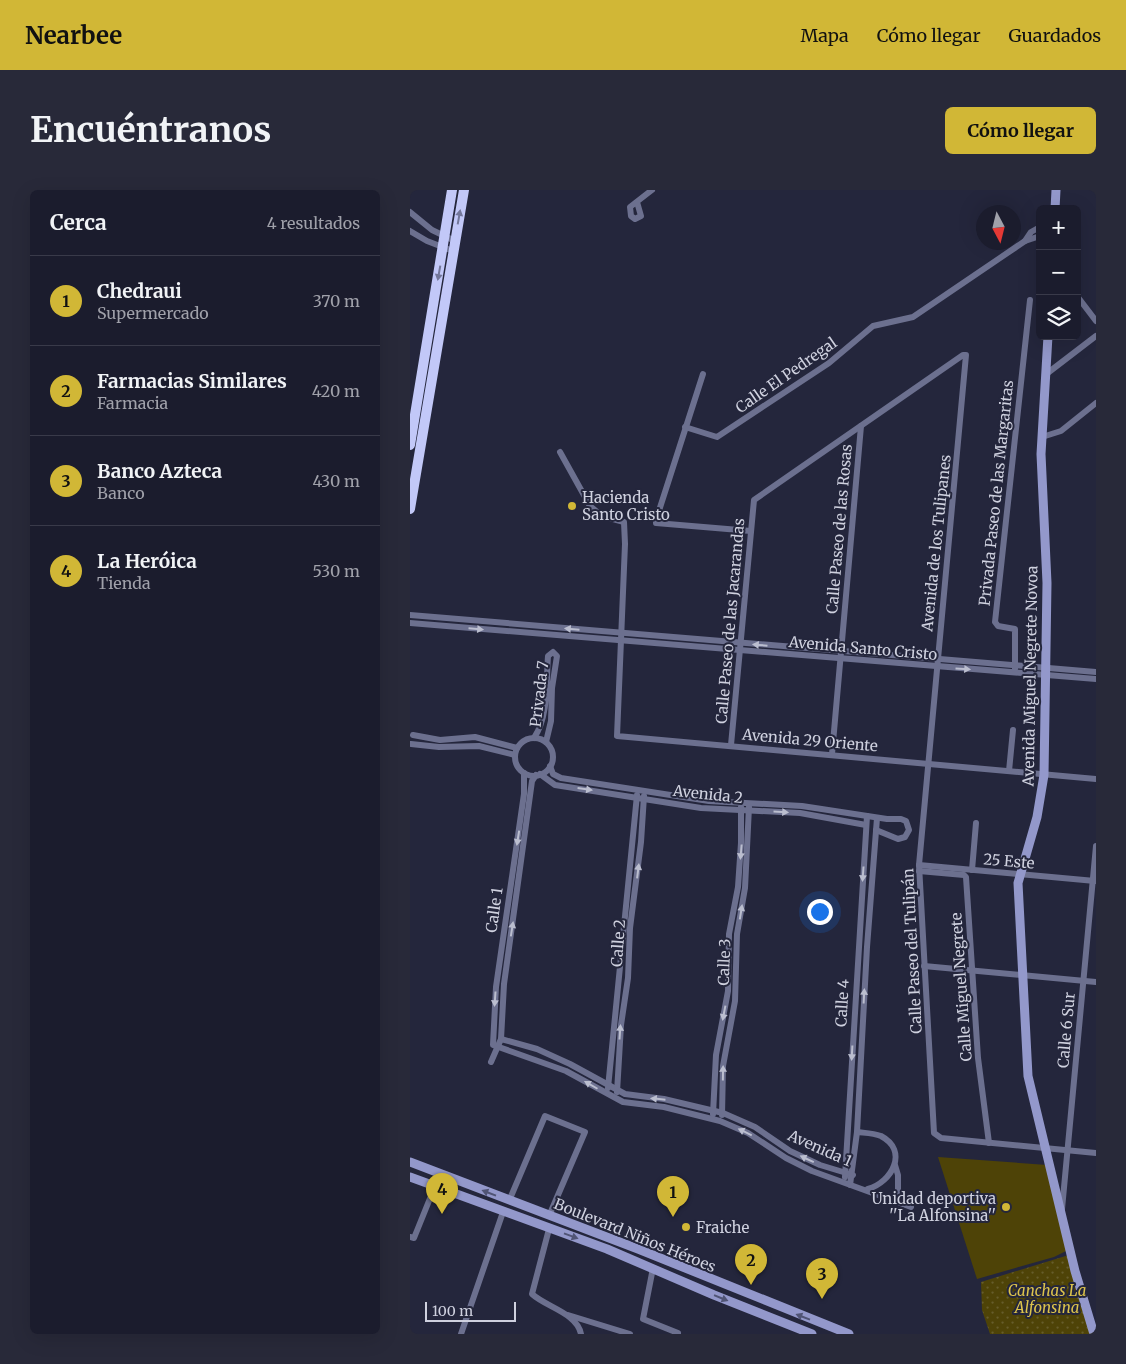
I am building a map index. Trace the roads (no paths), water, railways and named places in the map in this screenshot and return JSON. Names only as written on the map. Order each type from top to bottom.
[{"type":"highway","points":[[410,509],[450,247],[445,237],[452,190]]},
{"type":"highway","points":[[410,445],[450,247],[464,190]]},
{"type":"main road","points":[[1055,205],[1056,190]]},
{"type":"main road","name":"Avenida Miguel Negrete Novoa","points":[[1048,340],[1042,437],[1047,583],[1044,774],[1037,817],[1019,874],[1023,976],[1028,1076],[1074,1271],[1095,1331]]},
{"type":"main road","name":"Boulevard Niños Héroes","points":[[410,1162],[638,1249],[849,1334]]},
{"type":"main road","name":"Boulevard Niños Héroes","points":[[410,1177],[653,1268],[714,1296],[812,1334]]},
{"type":"street","points":[[637,202],[652,190]]},
{"type":"street","points":[[410,212],[432,230],[445,237]]},
{"type":"street","name":"Calle El Pedregal","points":[[1026,241],[1031,232],[1036,229]]},
{"type":"street","points":[[410,231],[450,247]]},
{"type":"street","name":"Calle El Pedregal","points":[[686,427],[717,438],[829,363],[873,326],[913,317],[1026,241],[1036,237]]},
{"type":"street","name":"Privada Paseo de las Margaritas","points":[[1015,669],[1015,629],[998,626],[995,622],[1030,300]]},
{"type":"street","points":[[1081,301],[1096,321]]},
{"type":"street","points":[[1045,375],[1096,336]]},
{"type":"street","name":"Avenida de los Tulipanes","points":[[861,426],[966,355],[929,764]]},
{"type":"street","points":[[703,374],[656,523],[751,531]]},
{"type":"street","points":[[1042,437],[1061,431],[1096,403]]},
{"type":"street","name":"Calle Paseo de las Jacarandas","points":[[731,745],[754,500],[861,426]]},
{"type":"street","name":"Calle Paseo de las Rosas","points":[[832,754],[861,426]]},
{"type":"street","points":[[560,452],[590,506],[602,516],[624,522],[625,544],[620,637]]},
{"type":"street","name":"Avenida Santo Cristo","points":[[410,615],[628,638],[937,664],[1045,671],[1087,675],[1096,679]]},
{"type":"street","points":[[448,626],[449,619]]},
{"type":"street","name":"Avenida Santo Cristo","points":[[410,623],[620,637]]},
{"type":"street","name":"Avenida 29 Oriente","points":[[620,637],[617,736],[1096,779]]},
{"type":"street","name":"Privada 7","points":[[534,738],[540,729],[544,714],[548,656],[553,652],[557,656],[552,688],[552,721],[546,742]]},
{"type":"street","name":"Avenida Santo Cristo","points":[[1087,675],[1096,672]]},
{"type":"street","points":[[1009,771],[1014,730]]},
{"type":"street","points":[[413,734],[440,740],[475,738],[517,748]]},
{"type":"street","points":[[534,738],[546,742],[553,754],[550,766],[538,775],[524,773],[517,766],[515,755],[517,748],[522,742],[534,738]]},
{"type":"street","points":[[411,744],[439,748],[479,746],[515,755]]},
{"type":"street","name":"Calle Paseo del Tulipán","points":[[929,764],[919,868],[934,1133],[937,1137],[989,1143]]},
{"type":"street","name":"Avenida 2","points":[[550,766],[553,774],[561,778],[709,801],[802,806],[877,818],[901,819],[906,821],[909,830],[905,837],[898,839],[876,830]]},
{"type":"street","name":"Calle 1","points":[[499,1047],[492,1042],[496,987],[524,794],[524,773]]},
{"type":"street","name":"Avenida 2","points":[[538,775],[555,785],[701,808],[800,813],[866,825]]},
{"type":"street","name":"Calle 1","points":[[491,1062],[499,1047],[504,984],[532,781],[538,775]]},
{"type":"street","name":"Calle 2","points":[[613,1098],[618,1090],[621,1025],[628,978],[630,928],[641,842],[640,798],[636,789]]},
{"type":"street","name":"Calle 2","points":[[605,1093],[609,1086],[613,1027],[620,976],[622,928],[640,798],[644,790]]},
{"type":"street","name":"Calle 3","points":[[712,1118],[714,1111],[716,1055],[728,991],[729,934],[738,887],[741,852],[741,803]]},
{"type":"street","name":"Calle 3","points":[[720,1121],[723,1113],[723,1066],[735,1001],[736,954],[749,843],[749,804]]},
{"type":"street","points":[[866,825],[867,816]]},
{"type":"street","name":"Calle 4","points":[[853,1175],[877,818]]},
{"type":"street","points":[[972,870],[976,822]]},
{"type":"street","name":"Calle 4","points":[[847,1184],[845,1174],[866,825]]},
{"type":"street","name":"Calle 6 Sur","points":[[1062,1216],[1096,846]]},
{"type":"street","name":"25 Este","points":[[919,868],[972,870],[1094,881]]},
{"type":"street","name":"Calle Miguel Negrete","points":[[919,868],[964,875],[966,877],[978,1058],[989,1143]]},
{"type":"street","points":[[507,906],[516,907]]},
{"type":"street","points":[[622,928],[630,928]]},
{"type":"street","points":[[729,955],[736,954]]},
{"type":"street","points":[[924,966],[972,972],[1096,982]]},
{"type":"street","points":[[854,1026],[863,1026]]},
{"type":"street","name":"Avenida 1","points":[[499,1047],[538,1059],[566,1071],[613,1098],[634,1105],[654,1106],[720,1121],[748,1133],[786,1158],[847,1184],[853,1175],[845,1174],[790,1151],[755,1127],[723,1113],[664,1099],[635,1096],[609,1086],[570,1064],[537,1049],[500,1039]]},
{"type":"street","points":[[509,1201],[545,1116],[585,1132],[549,1216]]},
{"type":"street","points":[[857,1132],[872,1134],[885,1139],[894,1151],[898,1175],[898,1202]]},
{"type":"street","points":[[989,1143],[1096,1153]]},
{"type":"street","points":[[868,1189],[884,1181],[891,1174],[895,1165]]},
{"type":"street","points":[[847,1184],[868,1189],[911,1206]]},
{"type":"street","points":[[410,1237],[414,1238],[435,1186]]},
{"type":"street","points":[[462,1334],[503,1212]]},
{"type":"street","points":[[549,1229],[532,1294],[563,1313],[577,1325],[581,1334]]},
{"type":"street","points":[[653,1268],[643,1319],[672,1332]]},
{"type":"street","points":[[563,1313],[630,1334]]},
{"type":"place","name":"Hacienda Santo Cristo","points":[[572,506]]},
{"type":"place","name":"Unidad deportiva ''La Alfonsina''","points":[[1006,1207]]},
{"type":"place","name":"La Heróica","points":[[442,1214]]},
{"type":"place","name":"Chedraui","points":[[673,1217]]},
{"type":"place","name":"Fraiche","points":[[686,1227]]},
{"type":"place","name":"Farmacias Similares","points":[[751,1285]]},
{"type":"place","name":"Banco Azteca","points":[[822,1299]]},
{"type":"park label","name":"Canchas La Alfonsina","points":[[1047,1298]]}]
